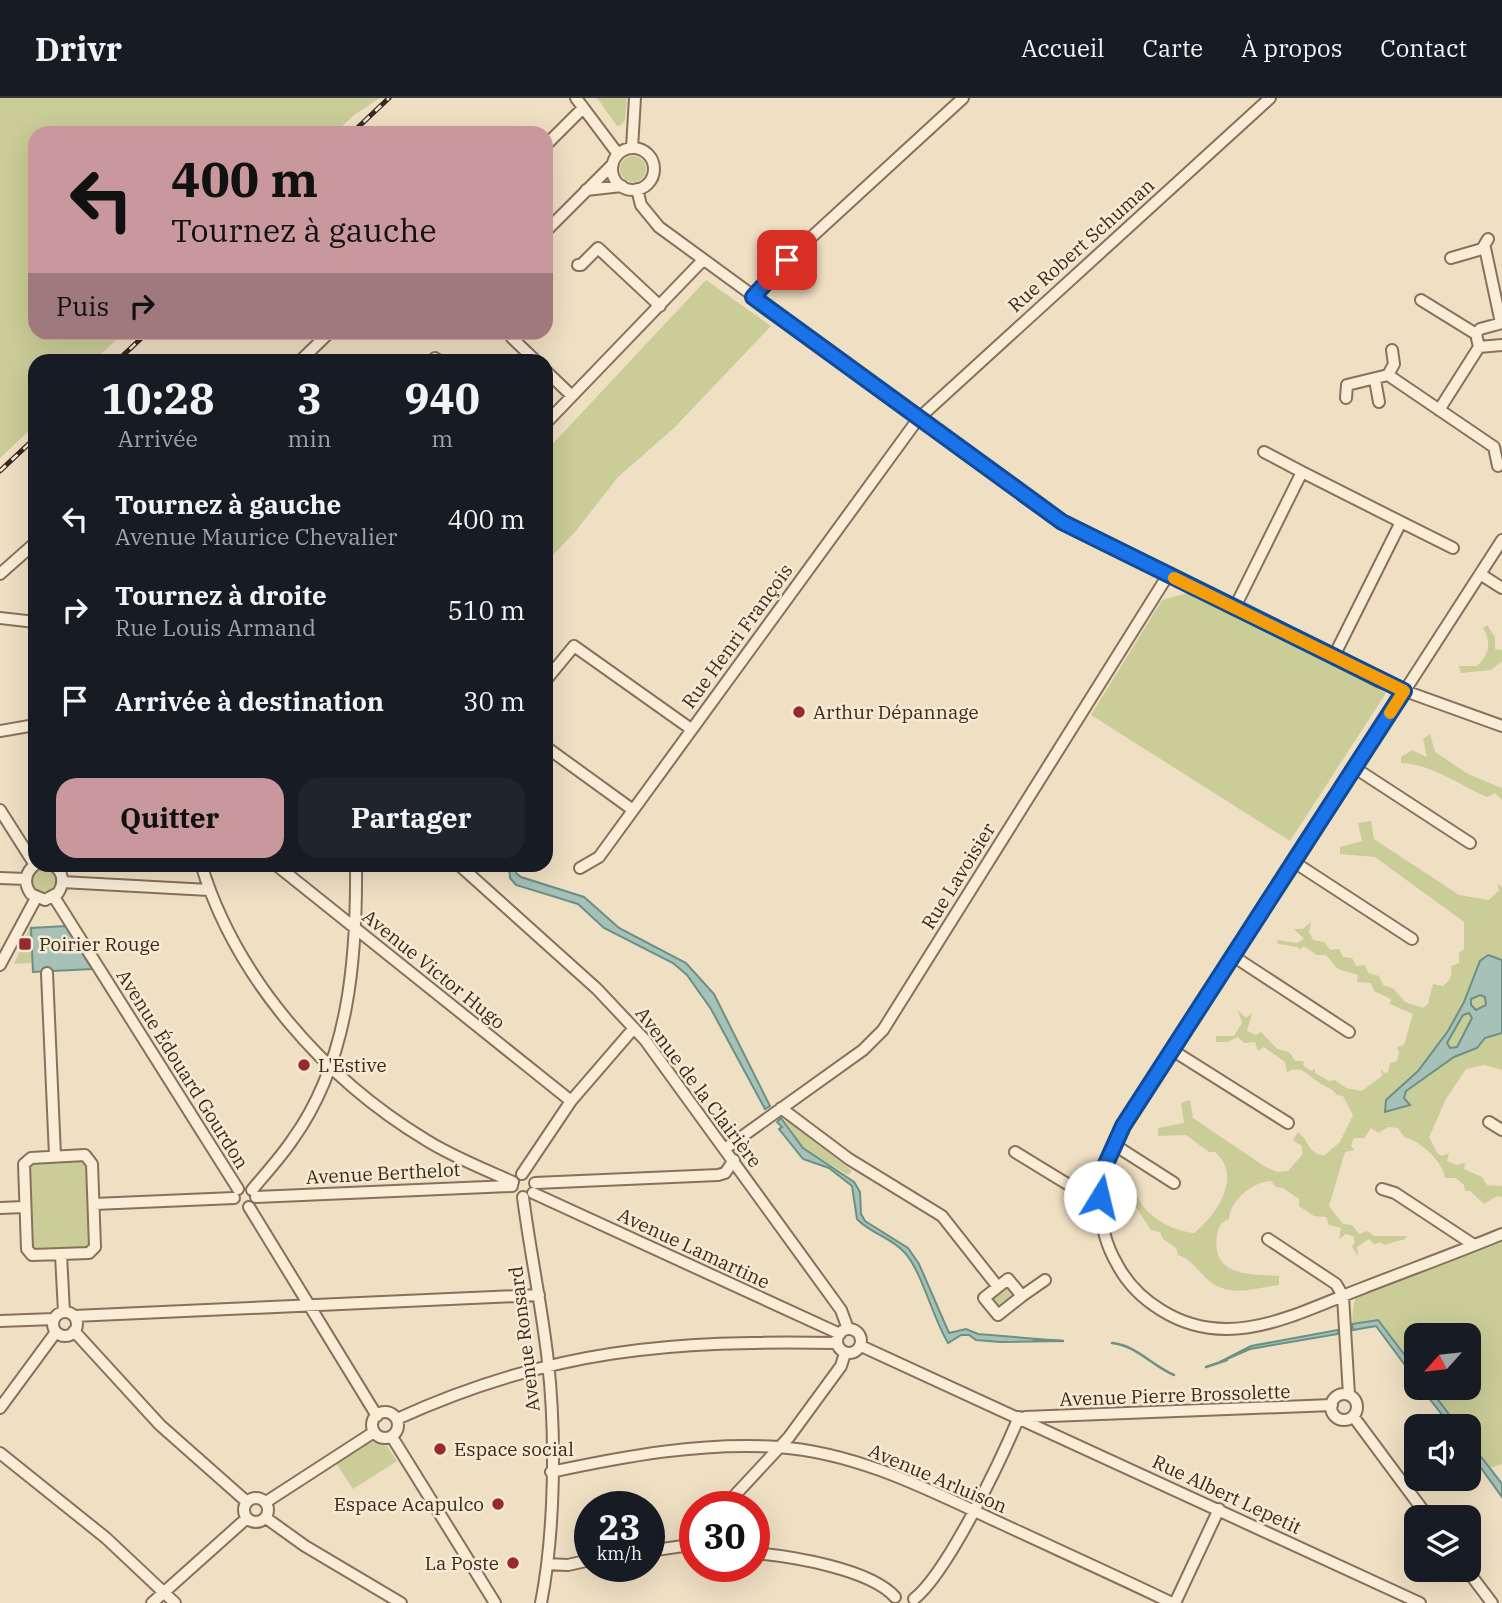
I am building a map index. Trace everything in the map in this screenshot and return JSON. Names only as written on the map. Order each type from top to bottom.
[{"type":"street","points":[[576,98],[615,159],[614,177],[622,187]]},
{"type":"street","points":[[632,148],[635,98]]},
{"type":"street","points":[[753,297],[768,277],[963,98]]},
{"type":"street","name":"Rue Robert Schuman","points":[[918,419],[1270,98]]},
{"type":"street","points":[[553,138],[583,108]]},
{"type":"street","points":[[553,224],[615,159],[632,148]]},
{"type":"street","points":[[586,190],[622,187],[637,189],[649,182],[652,162],[645,152],[632,148]]},
{"type":"street","points":[[637,189],[641,205],[651,220],[918,419],[1055,517],[1333,658],[1404,691],[1502,726]]},
{"type":"street","points":[[1451,258],[1486,244],[1501,323],[1480,329],[1476,334]]},
{"type":"street","points":[[578,265],[598,248],[660,306]]},
{"type":"street","points":[[553,416],[703,260]]},
{"type":"street","points":[[1421,300],[1476,334],[1479,346],[1438,410]]},
{"type":"street","points":[[307,354],[322,340]]},
{"type":"street","points":[[517,340],[529,354]]},
{"type":"street","points":[[1479,346],[1502,345]]},
{"type":"street","points":[[1346,398],[1347,385],[1388,375],[1394,364],[1392,351]]},
{"type":"street","points":[[1388,375],[1494,447],[1498,466]]},
{"type":"street","points":[[553,378],[572,396]]},
{"type":"street","points":[[1375,380],[1379,402]]},
{"type":"street","name":"Rue Henri François","points":[[580,869],[599,857],[918,419]]},
{"type":"street","points":[[1264,452],[1453,548]]},
{"type":"street","points":[[1234,609],[1302,472]]},
{"type":"street","points":[[1333,658],[1401,522]]},
{"type":"street","points":[[1502,540],[1113,1144],[1105,1166],[1100,1204],[1109,1248],[1126,1278],[1155,1306],[1184,1322],[1215,1329],[1252,1328],[1502,1234]]},
{"type":"street","points":[[0,574],[28,549]]},
{"type":"street","points":[[1480,574],[1502,588]]},
{"type":"street","name":"Rue Lavoisier","points":[[726,1148],[870,1045],[883,1030],[1168,575]]},
{"type":"street","points":[[0,618],[28,621]]},
{"type":"street","points":[[553,672],[574,646],[691,729]]},
{"type":"street","points":[[0,731],[28,725]]},
{"type":"street","points":[[553,752],[633,810]]},
{"type":"street","points":[[1354,768],[1471,843]]},
{"type":"street","points":[[0,810],[28,853]]},
{"type":"street","points":[[1294,862],[1412,940]]},
{"type":"street","points":[[31,872],[26,879],[28,890],[36,898],[54,897],[62,882],[60,872]]},
{"type":"street","points":[[203,872],[209,890],[262,986],[330,1069],[428,1142],[515,1181],[528,1175],[530,1191]]},
{"type":"street","name":"Avenue Victor Hugo","points":[[285,872],[571,1101]]},
{"type":"street","points":[[249,1208],[254,1193],[293,1139],[330,1069],[349,986],[356,929],[356,872]]},
{"type":"street","name":"Avenue de la Clairière","points":[[467,872],[597,989],[634,1028],[726,1148],[841,1310],[842,1335]]},
{"type":"street","points":[[0,878],[26,879]]},
{"type":"street","points":[[62,882],[209,890]]},
{"type":"street","name":"Avenue Édouard Gourdon","points":[[54,897],[236,1194]]},
{"type":"street","points":[[0,965],[36,898]]},
{"type":"street","points":[[1233,956],[1349,1032]]},
{"type":"street","points":[[47,973],[55,1156]]},
{"type":"street","points":[[634,1028],[571,1101],[515,1181],[514,1192],[718,1175],[725,1173],[734,1160]]},
{"type":"street","points":[[1172,1050],[1288,1123]]},
{"type":"street","points":[[781,1108],[849,1158],[942,1216],[998,1287]]},
{"type":"street","points":[[1489,1122],[1502,1130]]},
{"type":"street","points":[[1113,1144],[1174,1183]]},
{"type":"street","points":[[1015,1152],[1028,1157],[1100,1204]]},
{"type":"street","points":[[85,1155],[89,1159],[94,1204],[94,1250],[89,1253],[61,1255],[34,1256],[29,1253],[24,1207],[24,1164],[31,1158],[85,1155]]},
{"type":"street","name":"Avenue Berthelot","points":[[94,1204],[236,1194],[247,1187],[254,1193],[515,1181]]},
{"type":"street","points":[[1382,1189],[1395,1193],[1474,1245]]},
{"type":"street","name":"Avenue Ronsard","points":[[530,1191],[539,1295],[549,1364],[551,1472],[547,1564],[541,1603]]},
{"type":"street","name":"Avenue Lamartine","points":[[530,1191],[842,1335]]},
{"type":"street","points":[[236,1194],[239,1206],[249,1208],[377,1416]]},
{"type":"street","points":[[0,1208],[24,1207]]},
{"type":"street","points":[[1268,1239],[1336,1284],[1343,1296],[1349,1395],[1356,1404],[1353,1416]]},
{"type":"street","points":[[57,1332],[65,1335],[74,1331],[77,1324],[69,1314],[61,1255]]},
{"type":"street","points":[[1021,1296],[1008,1279],[984,1298],[998,1315],[1045,1280]]},
{"type":"street","points":[[0,1321],[54,1319],[69,1314],[539,1295]]},
{"type":"street","points":[[0,1408],[57,1332],[54,1319]]},
{"type":"street","points":[[74,1331],[160,1425],[247,1502]]},
{"type":"street","points":[[397,1419],[495,1379],[549,1364],[613,1352],[678,1344],[859,1334],[861,1346],[856,1352],[845,1353]]},
{"type":"street","points":[[739,1491],[779,1447],[841,1366],[845,1353],[842,1335]]},
{"type":"street","name":"Rue Albert Lepetit","points":[[861,1346],[1420,1603]]},
{"type":"street","points":[[1349,1395],[1338,1396],[1332,1405],[1338,1418],[1353,1416]]},
{"type":"street","name":"Avenue Pierre Brossolette","points":[[1019,1417],[1332,1405]]},
{"type":"street","points":[[377,1416],[388,1413],[397,1419]]},
{"type":"street","points":[[377,1416],[373,1425],[374,1432],[380,1437],[392,1437]]},
{"type":"street","points":[[1056,1434],[1063,1416]]},
{"type":"street","points":[[1353,1416],[1419,1505]]},
{"type":"street","points":[[770,1555],[798,1559],[852,1574],[878,1584],[894,1600],[905,1594],[915,1601],[928,1586],[972,1510],[1019,1417]]},
{"type":"street","points":[[392,1437],[398,1429],[397,1419]]},
{"type":"street","points":[[266,1502],[374,1432]]},
{"type":"street","points":[[392,1437],[495,1603]]},
{"type":"street","name":"Avenue Arluison","points":[[551,1472],[673,1450],[779,1447],[831,1455],[875,1467],[1173,1603]]},
{"type":"street","points":[[0,1453],[106,1538],[175,1603]]},
{"type":"street","points":[[254,1497],[266,1502],[269,1510],[266,1518],[258,1522],[247,1518],[244,1510],[247,1502],[254,1497]]},
{"type":"street","points":[[1173,1603],[1219,1509]]},
{"type":"street","points":[[152,1603],[247,1518]]},
{"type":"street","points":[[266,1518],[305,1546],[401,1603]]},
{"type":"street","points":[[547,1564],[574,1564]]},
{"type":"street","points":[[1476,1582],[1492,1603]]},
{"type":"green space","points":[[0,98],[380,98],[342,126],[28,126],[28,340],[116,340],[101,354],[28,354],[28,432],[0,458]]},
{"type":"green space","points":[[597,98],[627,98],[625,120],[621,125],[617,126]]},
{"type":"green space","points":[[633,156],[643,159],[646,169],[643,179],[633,182],[623,179],[620,169],[623,159]]},
{"type":"green space","points":[[706,280],[771,326],[674,428],[618,477],[575,532],[553,555],[553,444]]},
{"type":"green space","points":[[1188,593],[1386,693],[1290,841],[1091,715],[1162,600]]},
{"type":"green space","points":[[1487,625],[1495,637],[1495,649],[1502,650],[1502,661],[1491,670],[1461,673],[1459,666],[1477,666],[1484,658],[1488,644],[1483,628]]},
{"type":"green space","points":[[1430,734],[1435,752],[1468,774],[1502,788],[1502,800],[1495,793],[1487,797],[1435,771],[1401,763],[1401,757],[1412,750],[1427,757],[1423,739]]},
{"type":"green space","points":[[1371,821],[1374,839],[1459,895],[1489,900],[1499,890],[1497,883],[1502,887],[1502,1070],[1484,1065],[1466,1069],[1446,1099],[1429,1137],[1437,1153],[1442,1156],[1449,1153],[1447,1161],[1456,1165],[1465,1163],[1464,1169],[1482,1177],[1487,1185],[1502,1186],[1502,1197],[1497,1196],[1484,1204],[1470,1191],[1465,1191],[1464,1185],[1456,1178],[1445,1178],[1444,1172],[1430,1153],[1411,1139],[1405,1138],[1398,1128],[1388,1127],[1379,1133],[1371,1128],[1364,1138],[1354,1138],[1351,1145],[1354,1150],[1345,1152],[1329,1206],[1343,1224],[1352,1225],[1359,1234],[1367,1231],[1374,1236],[1407,1236],[1405,1239],[1384,1245],[1381,1242],[1374,1244],[1369,1239],[1357,1247],[1358,1256],[1352,1247],[1355,1241],[1353,1236],[1346,1234],[1339,1239],[1341,1228],[1329,1225],[1326,1217],[1314,1216],[1299,1206],[1299,1199],[1283,1188],[1276,1187],[1271,1181],[1264,1182],[1250,1188],[1233,1205],[1229,1219],[1219,1227],[1217,1249],[1226,1266],[1245,1273],[1279,1276],[1279,1285],[1240,1291],[1222,1288],[1178,1255],[1176,1248],[1163,1239],[1160,1232],[1151,1230],[1128,1195],[1135,1187],[1142,1205],[1157,1219],[1176,1229],[1194,1233],[1211,1216],[1224,1194],[1227,1172],[1223,1161],[1215,1152],[1209,1152],[1186,1135],[1158,1136],[1158,1128],[1184,1123],[1181,1103],[1190,1100],[1193,1118],[1277,1172],[1288,1171],[1302,1155],[1302,1146],[1293,1140],[1298,1132],[1312,1150],[1325,1155],[1340,1142],[1353,1115],[1343,1096],[1337,1095],[1304,1071],[1296,1069],[1287,1072],[1285,1062],[1264,1047],[1258,1051],[1255,1042],[1244,1043],[1238,1037],[1228,1042],[1216,1042],[1216,1036],[1234,1036],[1242,1023],[1238,1010],[1246,1018],[1252,1013],[1247,1031],[1256,1035],[1261,1032],[1277,1049],[1289,1052],[1295,1061],[1304,1061],[1303,1065],[1311,1071],[1315,1069],[1315,1073],[1329,1081],[1335,1080],[1346,1088],[1362,1091],[1382,1076],[1381,1069],[1384,1073],[1388,1072],[1390,1063],[1397,1061],[1397,1047],[1404,1045],[1413,1014],[1390,1004],[1391,999],[1374,991],[1371,983],[1357,982],[1358,975],[1338,969],[1326,955],[1317,955],[1303,946],[1300,950],[1298,947],[1278,944],[1277,940],[1297,943],[1304,939],[1294,929],[1303,929],[1311,922],[1309,932],[1313,940],[1324,942],[1330,950],[1339,949],[1343,957],[1352,958],[1356,966],[1365,965],[1368,973],[1379,976],[1383,985],[1394,989],[1405,1002],[1423,1008],[1428,1004],[1433,984],[1443,986],[1447,982],[1451,975],[1451,966],[1459,963],[1459,953],[1464,949],[1464,922],[1375,857],[1340,854],[1340,847],[1362,841],[1358,823]]},
{"type":"green space","points":[[50,872],[54,877],[52,889],[44,892],[36,889],[33,881],[36,873]]},
{"type":"green space","points":[[31,924],[32,963],[14,964]]},
{"type":"green space","points":[[783,1117],[852,1171],[848,1175],[803,1148]]},
{"type":"green space","points":[[89,1159],[95,1247],[29,1253],[24,1164]]},
{"type":"green space","points":[[1502,1236],[1502,1464],[1490,1468],[1481,1457],[1481,1414],[1449,1414],[1438,1400],[1481,1400],[1481,1323],[1404,1323],[1404,1354],[1378,1320],[1352,1324],[1358,1290]]},
{"type":"green space","points":[[1007,1285],[1014,1294],[996,1307],[990,1298]]},
{"type":"green space","points":[[370,1441],[387,1446],[397,1461],[353,1489],[336,1463]]},
{"type":"water","points":[[510,872],[516,872],[521,877],[584,897],[619,928],[686,963],[714,994],[770,1106],[765,1109],[711,1009],[687,975],[673,963],[604,928],[578,904],[516,885],[510,878]]},
{"type":"water","points":[[66,926],[92,969],[33,972],[31,928]]},
{"type":"water","points":[[1488,955],[1502,960],[1502,1033],[1485,1038],[1477,1048],[1454,1057],[1406,1091],[1404,1098],[1410,1105],[1385,1112],[1386,1100],[1418,1071],[1448,1031],[1464,1002],[1480,961]],"holes":[[[1480,995],[1485,997],[1486,1005],[1476,1010],[1471,1005],[1471,999]],[[1469,1013],[1472,1018],[1457,1047],[1450,1048],[1447,1043],[1463,1015]]]},
{"type":"water","points":[[781,1118],[803,1148],[854,1182],[860,1192],[861,1214],[865,1221],[908,1248],[919,1264],[949,1333],[966,1329],[978,1334],[1063,1341],[1000,1342],[976,1340],[969,1335],[961,1335],[948,1343],[912,1262],[895,1244],[857,1219],[852,1186],[829,1168],[803,1159],[779,1129],[782,1127],[777,1122]]},
{"type":"water","points":[[1378,1320],[1404,1354],[1404,1364],[1376,1326],[1353,1330],[1352,1324]]},
{"type":"water","points":[[1338,1330],[1338,1334],[1250,1349],[1220,1362],[1251,1346]]},
{"type":"water","points":[[1430,1400],[1438,1400],[1449,1414],[1441,1414]]},
{"type":"water","points":[[1481,1457],[1502,1484],[1502,1497],[1481,1468]]},
{"type":"waterway","points":[[1034,1340],[1063,1341]]},
{"type":"waterway","points":[[1112,1343],[1129,1348],[1174,1375]]},
{"type":"waterway","points":[[1206,1367],[1227,1360]]},
{"type":"railway","points":[[359,126],[389,98]]},
{"type":"railway","points":[[124,354],[139,340]]},
{"type":"railway","points":[[0,471],[28,445]]},
{"type":"slow traffic","points":[[1174,578],[1380,682],[1404,691],[1390,713]]},
{"type":"place","name":"Arthur Dépannage","points":[[799,712]]},
{"type":"place","name":"Poirier Rouge","points":[[25,944]]},
{"type":"place","name":"L'Estive","points":[[304,1065]]},
{"type":"place","name":"Espace social","points":[[440,1449]]},
{"type":"place","name":"Espace Acapulco","points":[[498,1504]]},
{"type":"place","name":"La Poste","points":[[513,1563]]},
{"type":"route","points":[[787,260],[768,277],[753,297],[1049,513],[1234,609],[1380,682],[1404,691],[1123,1126],[1105,1166],[1100,1197]]}]
